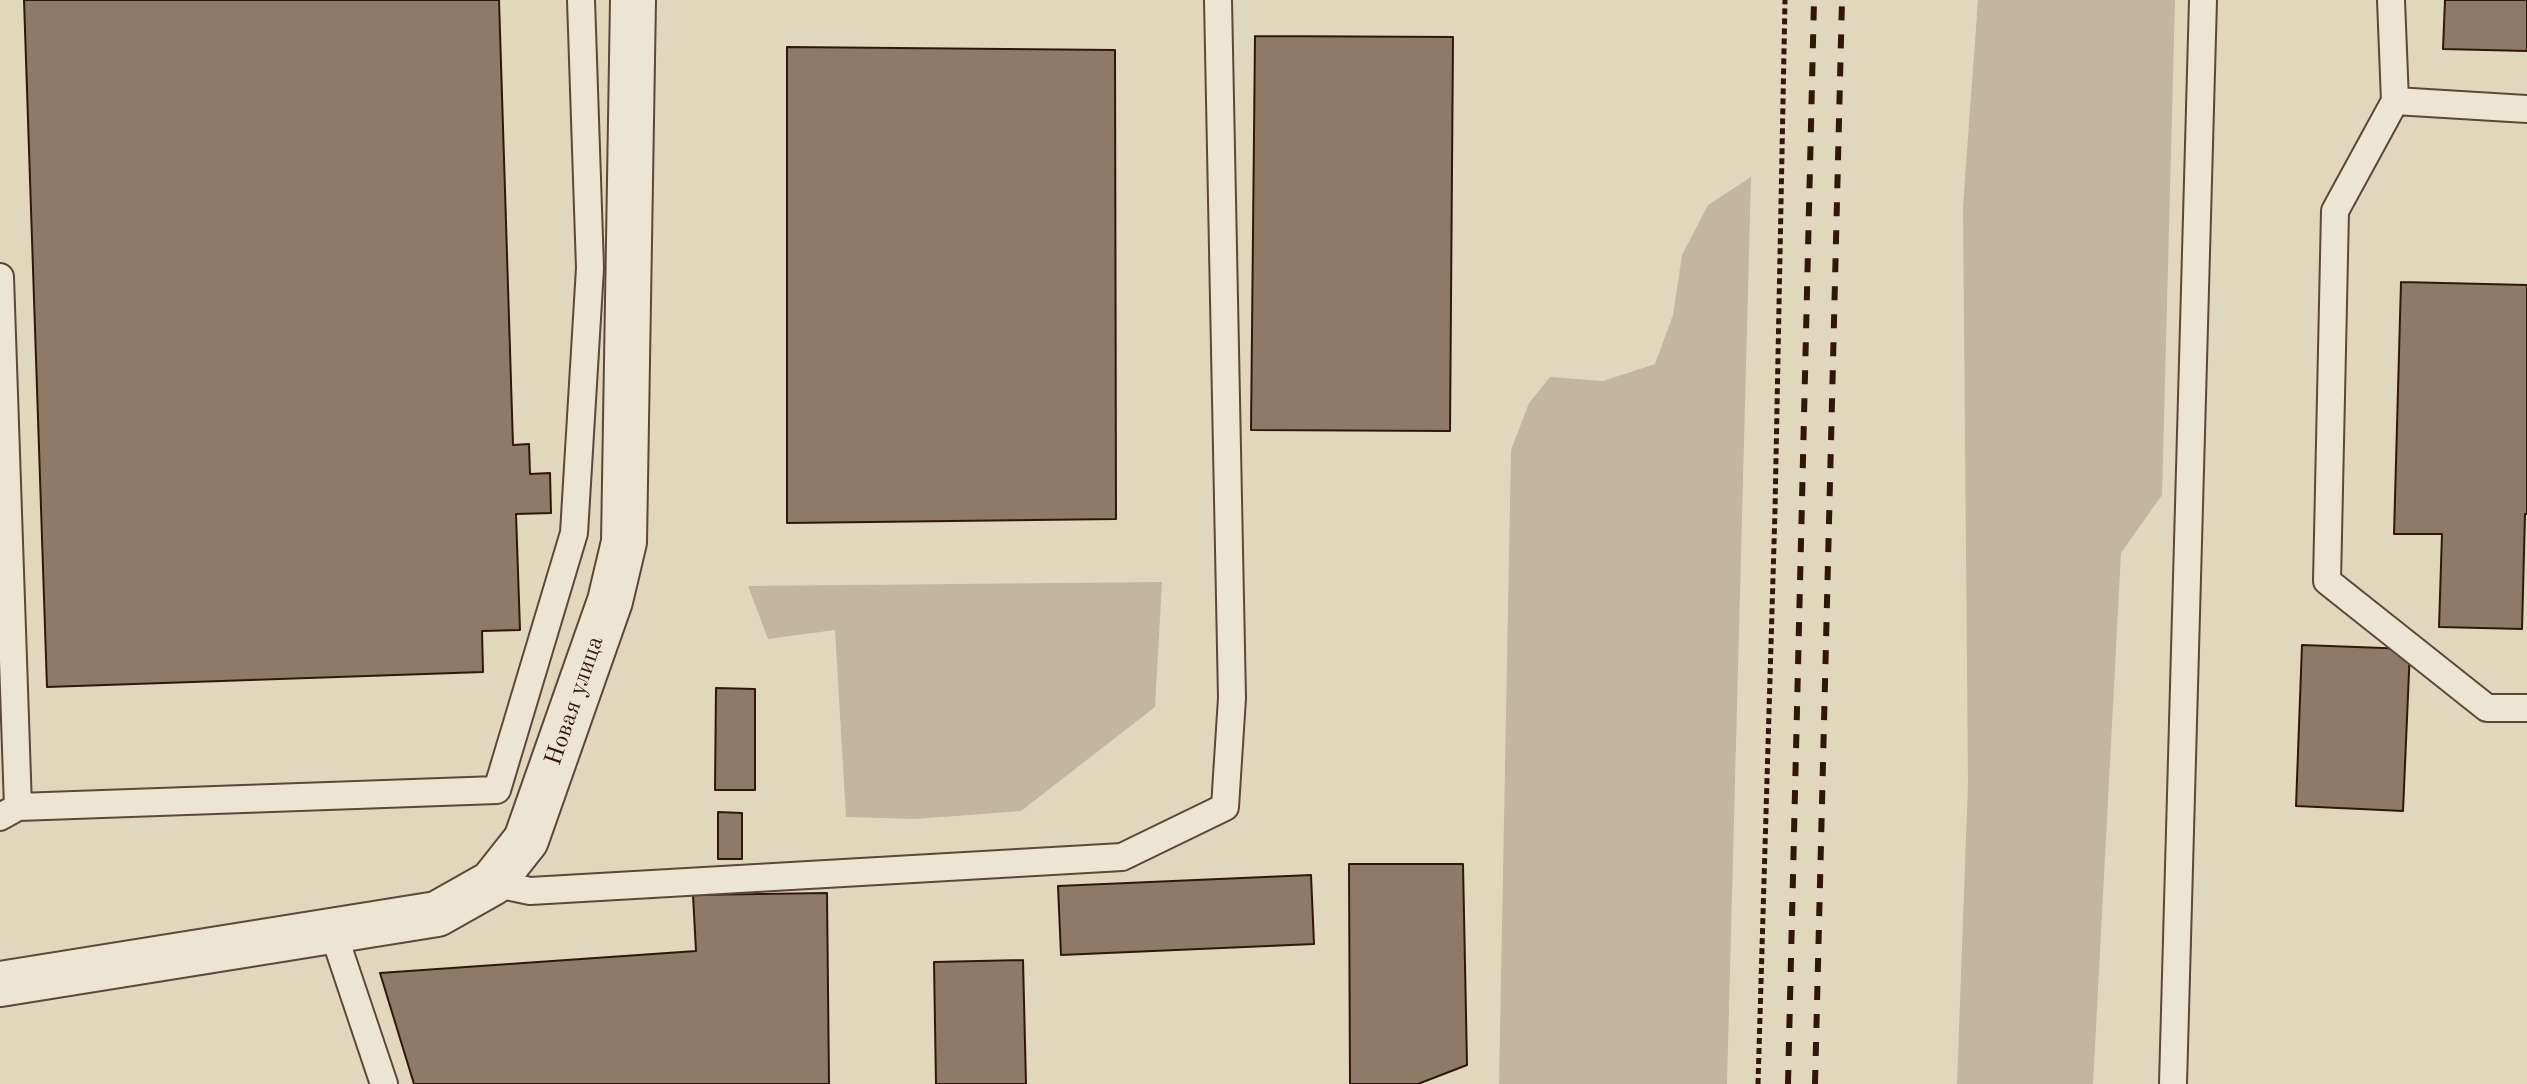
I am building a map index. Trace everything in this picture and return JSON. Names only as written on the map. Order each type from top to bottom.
[{"type":"street","name":"Новая улица","points":[[0,984],[437,914],[492,883],[526,840],[610,601],[624,542],[633,0]]},
{"type":"lane","points":[[0,277],[9,812],[497,790],[574,533],[590,268],[581,0]]},
{"type":"lane","points":[[492,883],[530,891],[1122,857],[1225,807],[1232,698],[1218,0]]},
{"type":"lane","points":[[2173,1084],[2203,0]]},
{"type":"lane","points":[[2391,0],[2395,101],[2335,211],[2327,581],[2487,708],[2527,708]]},
{"type":"lane","points":[[2395,101],[2527,109]]},
{"type":"lane","points":[[333,932],[384,1084]]},
{"type":"path","points":[[1758,1084],[1775,510],[1785,0]]},
{"type":"shaded area","points":[[1978,0],[2175,0],[2162,495],[2121,553],[2093,1084],[1957,1084],[1968,783],[1963,206]]},
{"type":"shaded area","points":[[1751,177],[1727,1084],[1499,1084],[1511,450],[1529,403],[1550,377],[1603,381],[1655,364],[1673,315],[1682,255],[1708,205]]},
{"type":"shaded area","points":[[1162,582],[1155,707],[1021,811],[916,819],[846,817],[835,630],[768,639],[748,586]]},
{"type":"building","points":[[24,0],[499,0],[513,445],[529,444],[530,474],[550,473],[551,513],[516,514],[520,630],[482,631],[483,672],[47,687]]},
{"type":"building","points":[[2445,0],[2527,0],[2527,51],[2443,49]]},
{"type":"building","points":[[1255,36],[1453,37],[1450,431],[1251,430]]},
{"type":"building","points":[[787,47],[1115,50],[1116,519],[787,523]]},
{"type":"building","points":[[2401,282],[2527,285],[2527,514],[2522,629],[2439,627],[2442,534],[2394,534]]},
{"type":"building","points":[[2302,645],[2410,649],[2403,811],[2296,806]]},
{"type":"building","points":[[716,688],[755,689],[755,790],[715,790]]},
{"type":"building","points":[[718,812],[742,813],[742,859],[718,859]]},
{"type":"building","points":[[1349,864],[1463,864],[1467,1065],[1418,1084],[1350,1084]]},
{"type":"building","points":[[1311,875],[1314,944],[1061,955],[1058,886]]},
{"type":"building","points":[[827,893],[829,1084],[414,1084],[380,973],[696,951],[693,895]]},
{"type":"building","points":[[1023,960],[1026,1084],[936,1084],[934,962]]},
{"type":"railway","points":[[1788,1084],[1814,0]]},
{"type":"railway","points":[[1815,1084],[1842,0]]}]
